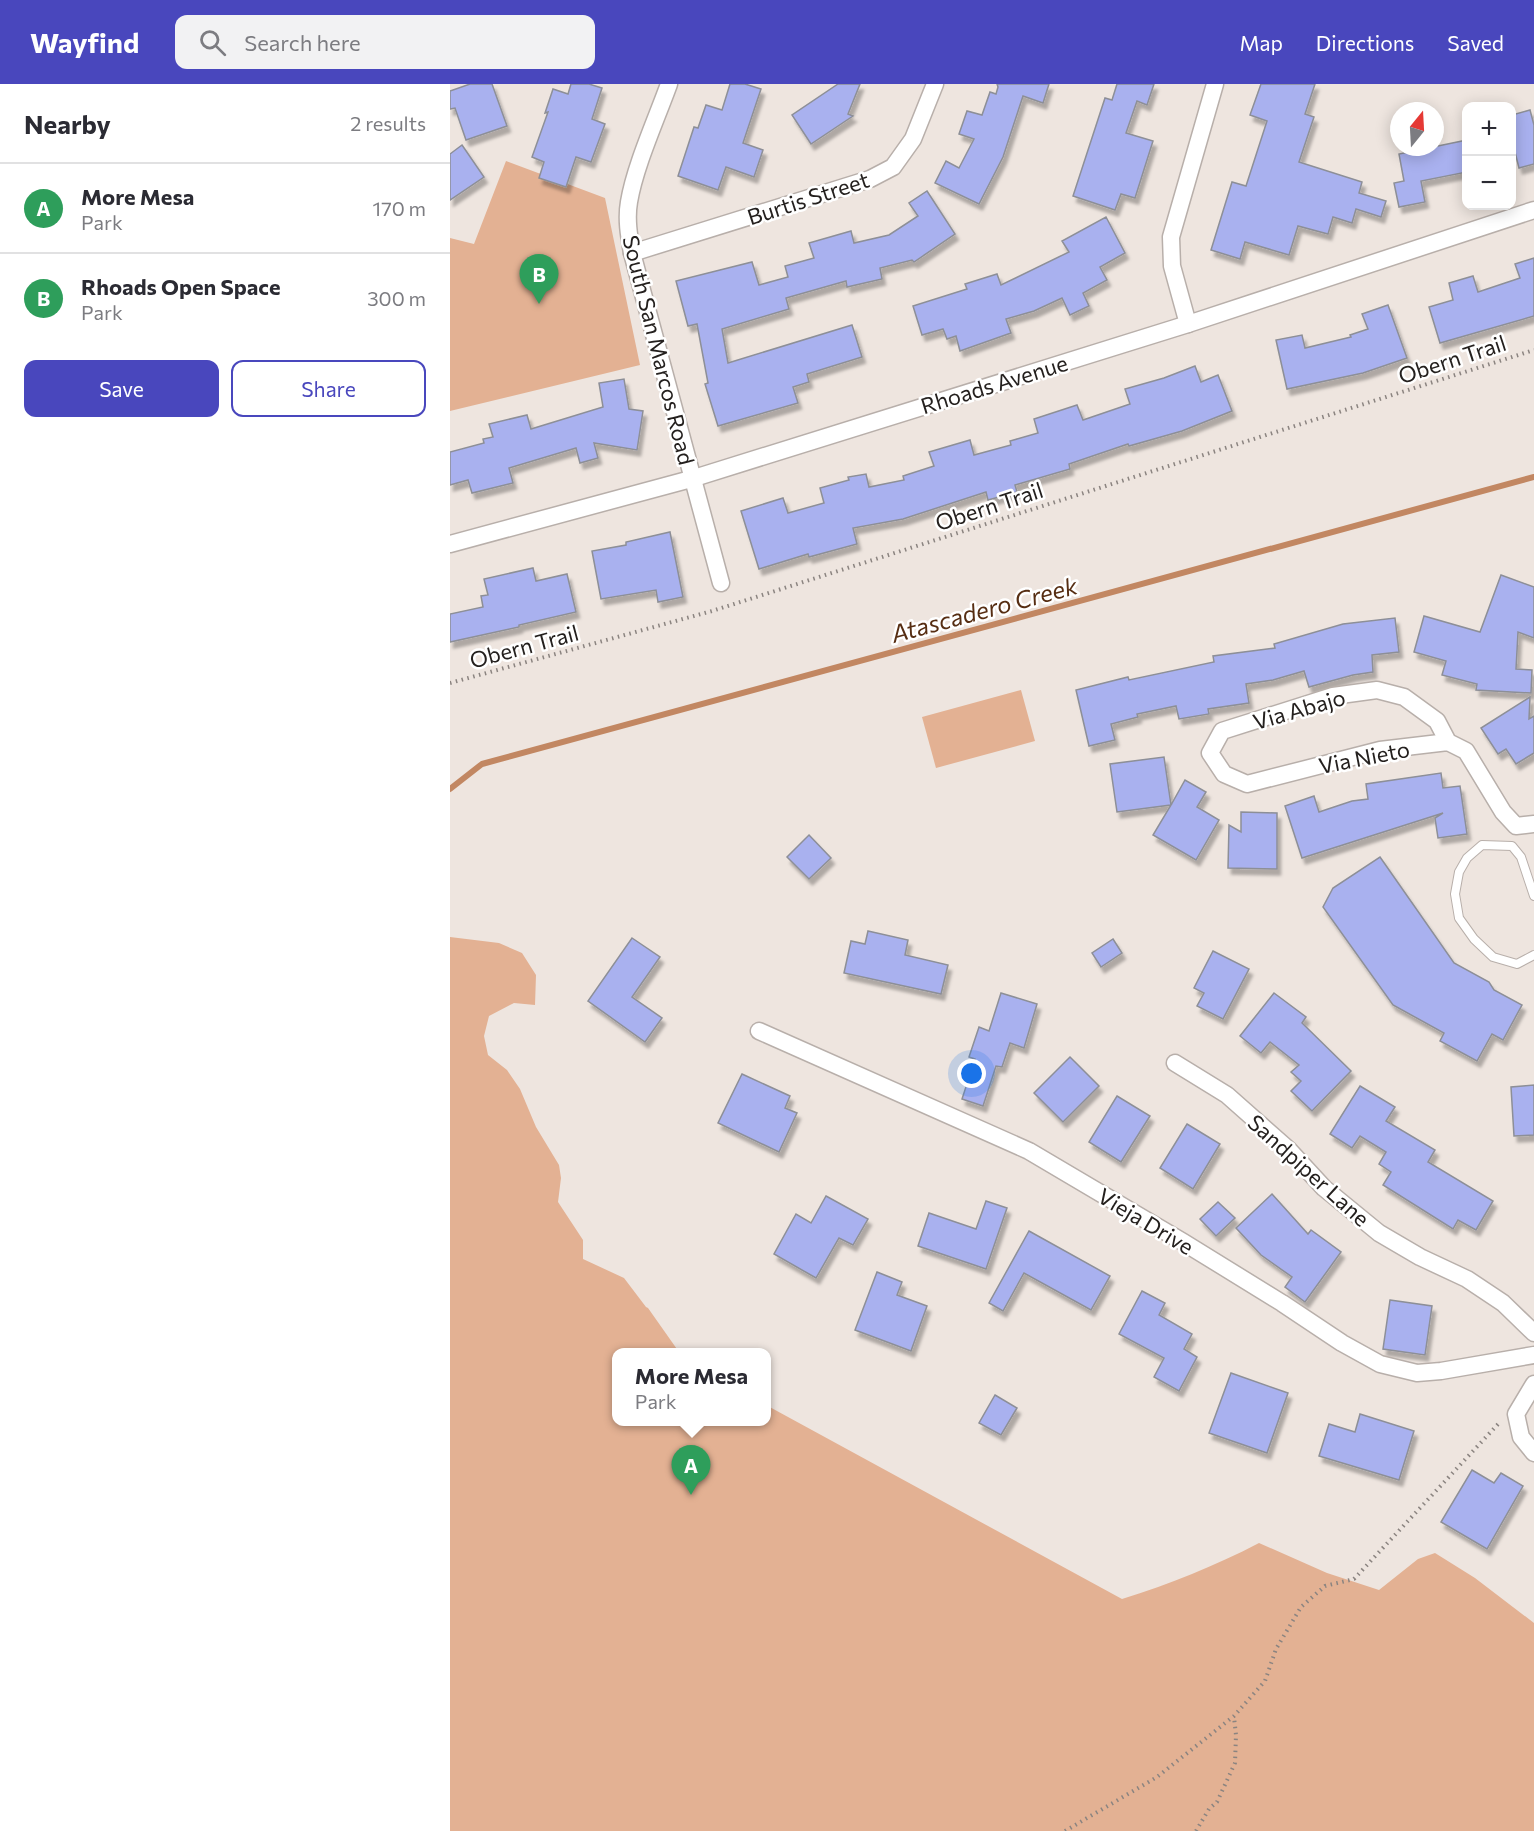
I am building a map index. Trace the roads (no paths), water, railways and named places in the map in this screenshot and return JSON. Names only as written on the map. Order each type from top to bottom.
[{"type":"street","name":"South San Marcos Road","points":[[669,84],[633,185],[628,204],[628,223],[632,253],[721,583]]},
{"type":"street","name":"Burtis Street","points":[[632,253],[870,179],[893,167],[913,139],[935,84]]},
{"type":"street","points":[[1188,324],[1172,266],[1171,237],[1215,84]]},
{"type":"street","name":"Rhoads Avenue","points":[[450,544],[692,479],[1188,324],[1534,210]]},
{"type":"street","name":"Via Abajo","points":[[1222,731],[1333,696],[1377,690],[1404,696],[1437,722],[1448,742]]},
{"type":"street","name":"Via Nieto","points":[[1222,731],[1210,753],[1224,774],[1247,784],[1380,750],[1448,742]]},
{"type":"street","points":[[1448,742],[1466,751],[1503,812],[1516,826],[1534,824]]},
{"type":"street","name":"Vieja Drive","points":[[759,1031],[1029,1151],[1183,1242],[1380,1365],[1417,1373],[1441,1371],[1534,1354]]},
{"type":"street","name":"Sandpiper Lane","points":[[1175,1063],[1227,1095],[1288,1149],[1324,1188],[1379,1233],[1420,1257],[1467,1279],[1503,1302],[1534,1333]]},
{"type":"street","points":[[1534,1384],[1516,1414],[1521,1437],[1534,1453]]},
{"type":"lane","points":[[1512,846],[1516,826]]},
{"type":"lane","points":[[1534,896],[1521,857],[1512,846],[1482,845],[1467,858],[1459,872],[1455,894],[1459,918],[1474,939],[1493,957],[1517,964],[1534,956]]},
{"type":"waterway","name":"Atascadero Creek","points":[[450,789],[482,764],[1534,477]]},
{"type":"place","name":"Rhoads Open Space","points":[[539,304]]},
{"type":"place","name":"More Mesa","points":[[691,1495]]}]
